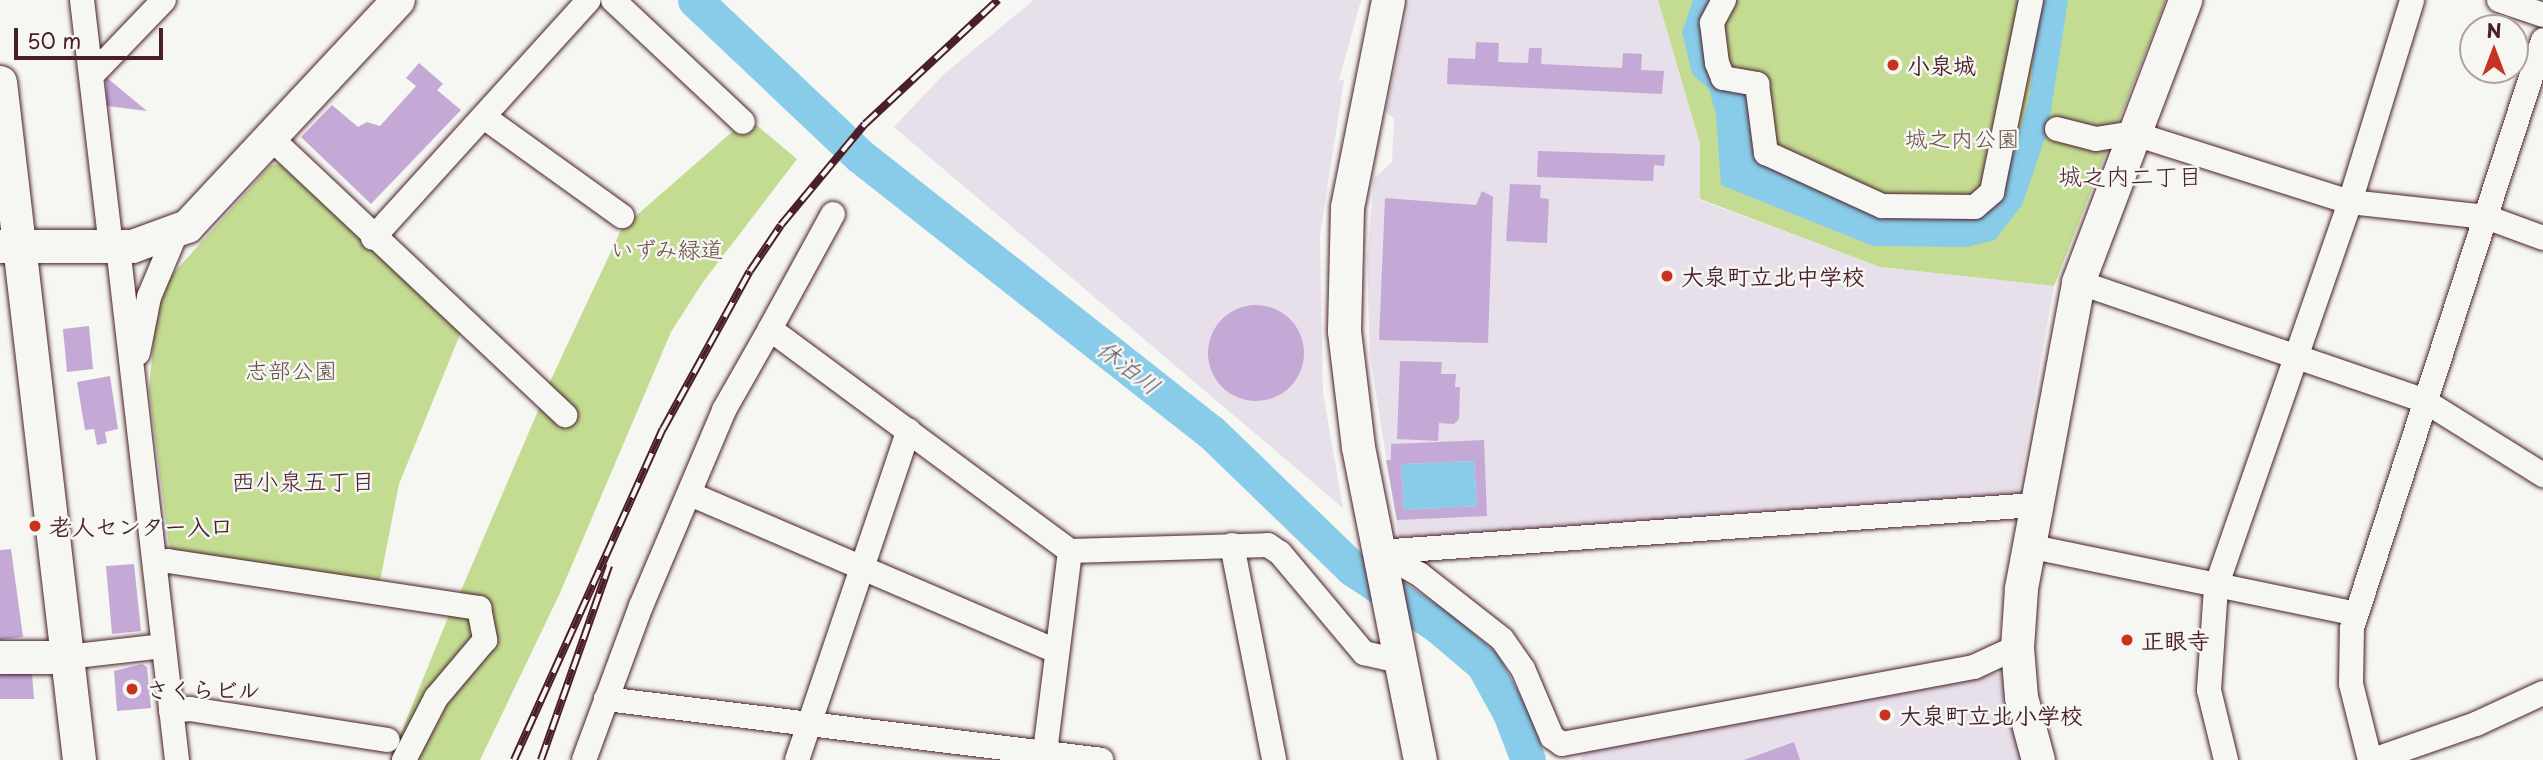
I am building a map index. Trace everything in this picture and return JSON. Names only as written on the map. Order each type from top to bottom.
[{"type":"street","points":[[82,0],[135,385],[177,760]]},
{"type":"street","points":[[94,73],[164,0]]},
{"type":"street","points":[[10,246],[114,247],[176,233],[201,213],[272,139],[398,0]]},
{"type":"street","points":[[373,238],[589,0]]},
{"type":"street","points":[[613,0],[743,122]]},
{"type":"street","points":[[1388,0],[1359,132],[1344,265],[1351,397],[1399,661],[1413,759]]},
{"type":"street","points":[[1724,0],[1712,23],[1717,63],[1723,78],[1757,84],[1766,153],[1882,206],[1975,207],[1992,192],[2031,0]]},
{"type":"street","points":[[2038,760],[2021,697],[2017,647],[2028,546],[2078,282],[2132,133],[2185,0]]},
{"type":"street","points":[[2226,760],[2209,690],[2216,587],[2294,355],[2350,202],[2412,0]]},
{"type":"street","points":[[2499,0],[2543,15]]},
{"type":"street","points":[[2543,40],[2356,614],[2351,684],[2371,760],[2476,724],[2543,693]]},
{"type":"street","points":[[0,82],[10,246],[79,760]]},
{"type":"street","points":[[484,117],[622,216]]},
{"type":"street","points":[[2057,129],[2096,139],[2132,133],[2350,202],[2486,217],[2543,238]]},
{"type":"street","points":[[272,139],[373,238],[565,415]]},
{"type":"street","points":[[584,760],[606,699],[724,410],[833,214]]},
{"type":"street","points":[[135,385],[149,297],[176,233]]},
{"type":"street","points":[[2078,282],[2424,400],[2543,475]]},
{"type":"street","points":[[770,329],[1070,551],[1268,545],[1280,553],[1364,653],[1399,661]]},
{"type":"street","points":[[797,760],[909,430]]},
{"type":"street","points":[[690,494],[1057,651]]},
{"type":"street","points":[[1381,562],[2035,505]]},
{"type":"street","points":[[1233,545],[1274,760]]},
{"type":"street","points":[[2028,546],[2356,614]]},
{"type":"street","points":[[1045,757],[1070,551]]},
{"type":"street","points":[[155,564],[168,561],[479,608],[485,640],[436,698],[404,760]]},
{"type":"street","points":[[1381,562],[1470,610],[1502,639],[1523,669],[1552,737],[1562,744],[1974,667],[2017,647]]},
{"type":"street","points":[[0,657],[66,657],[163,646]]},
{"type":"street","points":[[606,699],[1045,757],[1101,760]]},
{"type":"street","points":[[171,711],[190,709],[388,740]]},
{"type":"shaded area","points":[[1034,0],[1361,0],[1339,80],[1344,80],[1320,235],[1323,393],[1343,508],[894,127],[944,74]]},
{"type":"shaded area","name":"大泉町立北中学校","points":[[1410,0],[1658,0],[1700,144],[1700,200],[1880,267],[2054,286],[2017,498],[1399,538],[1370,356],[1367,260],[1374,178],[1392,162],[1394,119],[1386,111]]},
{"type":"shaded area","name":"大泉町立北小学校","points":[[2000,673],[2006,678],[2023,760],[1580,760],[1587,748]]},
{"type":"green space","name":"城之内公園","points":[[1658,0],[2166,0],[2054,286],[1880,267],[1700,199],[1700,144]]},
{"type":"green space","name":"いずみ緑道","points":[[748,118],[797,159],[703,282],[671,332],[560,593],[480,760],[390,760],[449,615],[473,620],[460,593],[540,406],[566,429],[575,409],[548,386],[622,228]]},
{"type":"green space","name":"志部公園","points":[[280,164],[461,332],[399,484],[380,581],[170,553],[149,390],[156,313],[170,277],[271,165]]},
{"type":"water","points":[[1693,0],[1717,0],[1710,67],[1754,89],[1762,157],[1879,214],[2001,195],[2030,95],[2038,0],[2068,0],[2048,130],[2022,205],[1995,240],[1967,247],[1873,246],[1721,185],[1716,115],[1709,89],[1692,74],[1682,32]]},
{"type":"water","points":[[1474,461],[1477,506],[1404,510],[1401,464]]},
{"type":"building","points":[[1476,42],[1499,43],[1498,62],[1528,63],[1529,48],[1542,48],[1541,64],[1622,68],[1623,53],[1642,54],[1641,70],[1664,71],[1662,94],[1447,84],[1448,58],[1475,59]]},
{"type":"building","points":[[419,63],[443,84],[437,90],[461,110],[371,204],[301,137],[332,105],[358,127],[367,122],[380,126],[416,86],[406,78]]},
{"type":"building","points":[[106,77],[147,111],[107,106]]},
{"type":"building","points":[[1538,151],[1665,155],[1664,166],[1654,165],[1653,181],[1537,177]]},
{"type":"building","points":[[1510,184],[1541,185],[1540,198],[1549,199],[1547,243],[1506,241]]},
{"type":"building","points":[[1482,191],[1493,197],[1488,343],[1379,340],[1385,198],[1476,205]]},
{"type":"building","points":[[1256,305],[1274,309],[1290,319],[1300,335],[1304,353],[1300,371],[1290,387],[1274,397],[1256,401],[1238,397],[1222,387],[1212,371],[1208,353],[1212,335],[1222,319],[1238,309]]},
{"type":"building","points":[[89,326],[93,369],[67,372],[63,329]]},
{"type":"building","points":[[1400,361],[1442,362],[1441,374],[1456,374],[1455,387],[1460,387],[1459,419],[1454,424],[1439,423],[1438,441],[1397,439]]},
{"type":"building","points":[[110,376],[118,429],[105,432],[107,443],[97,445],[94,429],[85,430],[77,382]]},
{"type":"building","points":[[1484,440],[1487,516],[1397,520],[1386,460],[1391,460],[1391,444]],"holes":[[[1474,461],[1477,506],[1404,510],[1401,464]]]},
{"type":"building","points":[[11,549],[23,637],[0,640],[0,550]]},
{"type":"building","points":[[134,564],[141,631],[112,634],[106,566]]},
{"type":"building","name":"さくらビル","points":[[142,664],[147,667],[151,708],[117,711],[114,671]]},
{"type":"building","points":[[0,673],[32,673],[34,699],[0,699]]},
{"type":"building","points":[[1794,742],[1800,760],[1744,760]]},
{"type":"waterway","name":"休泊川","points":[[695,0],[860,156],[1211,432],[1353,569],[1438,626],[1483,664],[1510,713],[1528,760]]},
{"type":"railway","points":[[514,760],[663,429],[750,271],[781,225],[865,124],[998,0]]},
{"type":"railway","points":[[541,760],[609,566]]},
{"type":"place","name":"小泉城","points":[[1893,65]]},
{"type":"place","name":"大泉町立北中学校","points":[[1667,276]]},
{"type":"place","name":"老人センター入口","points":[[35,526]]},
{"type":"place","name":"正眼寺","points":[[2127,640]]},
{"type":"place","name":"さくらビル","points":[[132,689]]},
{"type":"place","name":"大泉町立北小学校","points":[[1885,715]]},
{"type":"district","name":"城之内二丁目","points":[[2130,176]]},
{"type":"district","name":"西小泉五丁目","points":[[303,481]]}]
